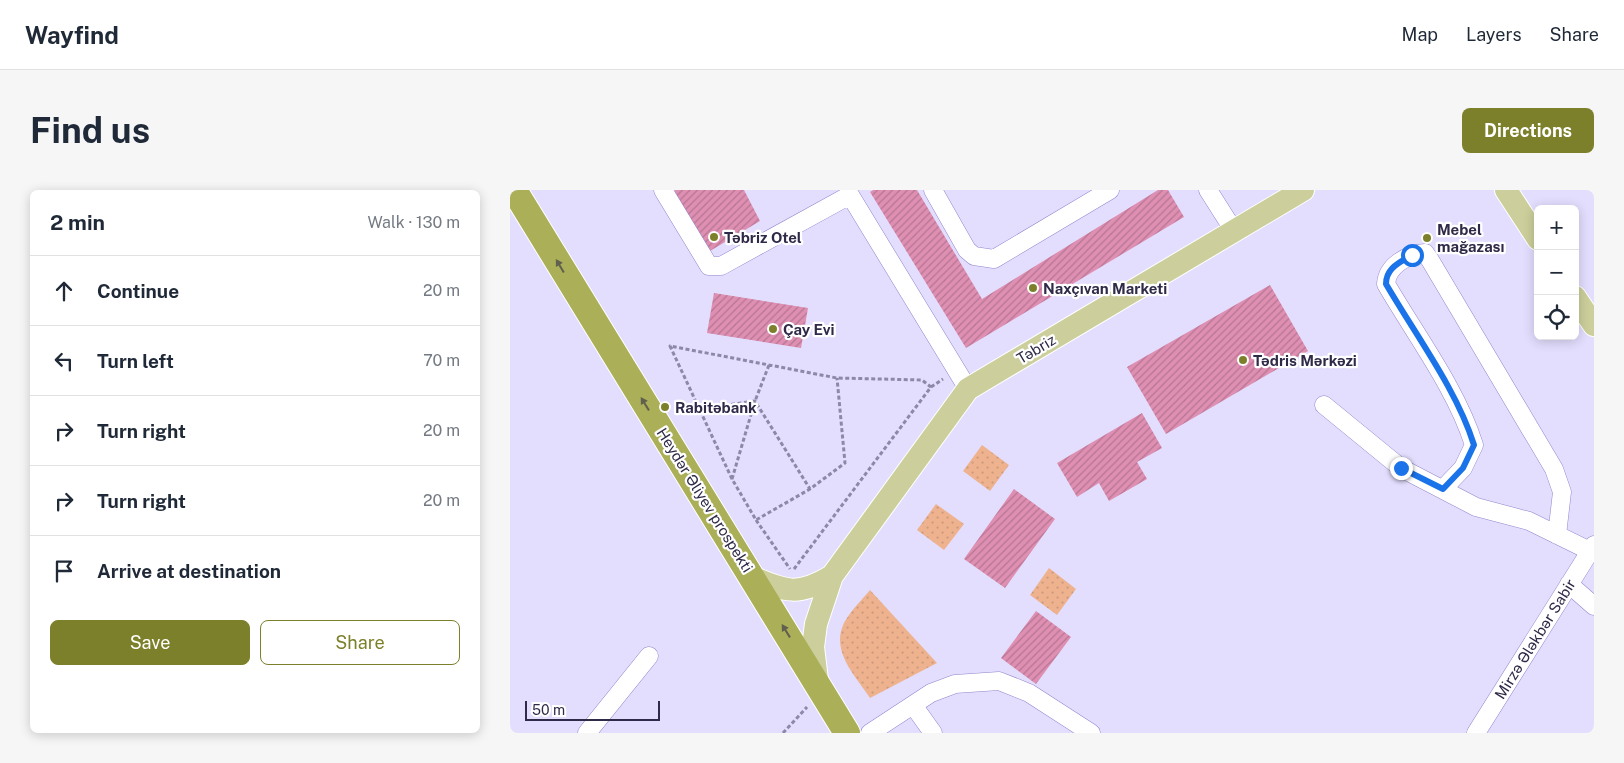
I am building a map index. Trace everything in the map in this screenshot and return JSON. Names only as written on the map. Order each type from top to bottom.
[{"type":"highway","name":"Heydər Əliyev prospekti","points":[[514,190],[820,685],[847,733]]},
{"type":"main road","name":"Təbriz","points":[[832,576],[968,389],[1303,190]]},
{"type":"main road","points":[[1506,190],[1534,233]]},
{"type":"main road","points":[[1579,303],[1594,326]]},
{"type":"main road","points":[[752,577],[778,588],[794,591],[813,587],[832,576]]},
{"type":"main road","points":[[820,685],[813,647],[816,624],[832,576]]},
{"type":"street","points":[[663,190],[709,266],[721,266],[850,192],[968,389]]},
{"type":"street","points":[[933,190],[967,250],[974,256],[994,258],[1110,190]]},
{"type":"street","points":[[1208,190],[1234,231]]},
{"type":"street","points":[[1443,489],[1463,468],[1474,445],[1467,422],[1386,284],[1386,275],[1390,269],[1412,255],[1421,253],[1424,253],[1430,260],[1554,469],[1562,492],[1557,535]]},
{"type":"street","points":[[1324,405],[1401,468],[1476,507],[1528,522],[1592,548]]},
{"type":"street","name":"Mirzə Ələkbər Sabir","points":[[1476,733],[1592,548]]},
{"type":"street","points":[[1569,584],[1594,606]]},
{"type":"street","points":[[587,733],[649,656]]},
{"type":"street","points":[[870,733],[931,693],[955,684],[999,681],[1029,693],[1091,733]]},
{"type":"street","points":[[913,705],[933,733]]},
{"type":"path","points":[[670,346],[769,365],[837,378],[922,380],[932,387],[792,572],[756,520],[732,479],[670,346]]},
{"type":"path","points":[[732,479],[769,365]]},
{"type":"path","points":[[756,520],[810,489],[844,463],[837,378]]},
{"type":"path","points":[[699,409],[756,401]]},
{"type":"path","points":[[756,401],[810,489]]},
{"type":"path","points":[[783,733],[820,685]]},
{"type":"shaded area","points":[[982,445],[1009,465],[990,491],[963,471]]},
{"type":"shaded area","points":[[936,504],[964,524],[944,550],[917,530]]},
{"type":"shaded area","points":[[1049,568],[1076,589],[1057,615],[1030,595]]},
{"type":"shaded area","points":[[870,590],[937,663],[870,698],[843,656],[840,638],[847,618]]},
{"type":"building","name":"Təbriz Otel","points":[[676,190],[744,190],[760,221],[705,254],[671,193]]},
{"type":"building","points":[[873,190],[917,190],[982,299],[1158,190],[1168,190],[1184,217],[966,348],[870,192]]},
{"type":"building","points":[[1270,285],[1308,351],[1166,434],[1127,367]]},
{"type":"building","points":[[714,293],[808,308],[801,348],[707,333]]},
{"type":"building","points":[[1142,413],[1162,448],[1137,462],[1147,479],[1109,501],[1099,483],[1077,497],[1057,463]]},
{"type":"building","points":[[1014,489],[1055,519],[1005,588],[964,559]]},
{"type":"building","points":[[1036,611],[1071,637],[1036,684],[1001,658]]},
{"type":"place","name":"Təbriz Otel","points":[[714,237]]},
{"type":"place","name":"Mebel mağazası","points":[[1427,238]]},
{"type":"place","name":"Naxçıvan Marketi","points":[[1033,288]]},
{"type":"place","name":"Çay Evi","points":[[773,329]]},
{"type":"place","name":"Tədris Mərkəzi","points":[[1243,360]]},
{"type":"place","name":"Rabitəbank","points":[[665,407]]},
{"type":"route","points":[[1401,468],[1443,489],[1463,468],[1474,445],[1467,422],[1386,284],[1386,275],[1390,269],[1412,255]]}]
